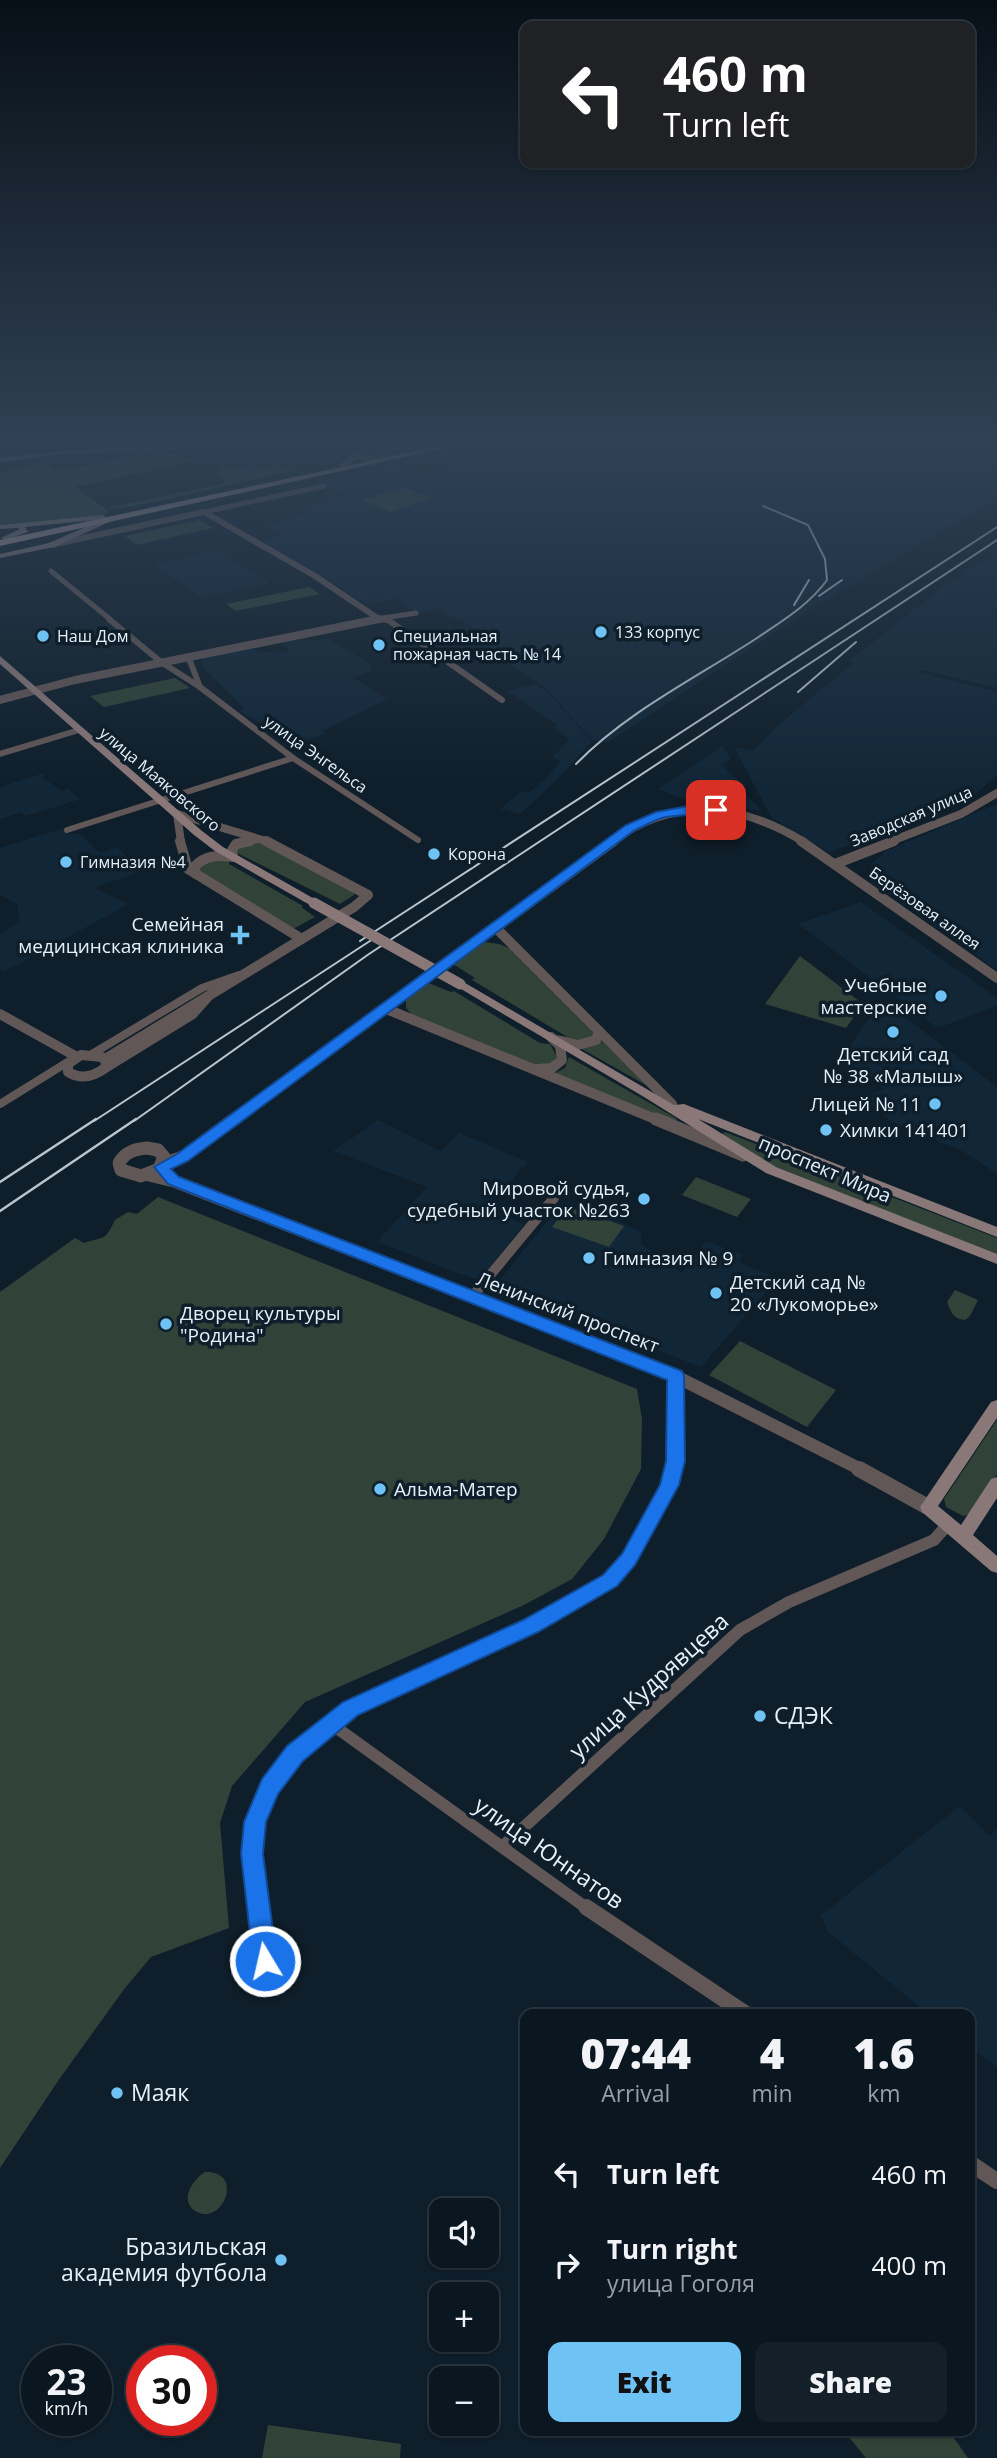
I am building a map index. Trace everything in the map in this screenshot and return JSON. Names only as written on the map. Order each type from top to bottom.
[{"type":"main road","name":"улица Маяковского","points":[[0,659],[198,834],[233,857],[460,984]]},
{"type":"main road","name":"проспект Мира","points":[[460,984],[648,1094],[744,1156],[793,1181],[997,1259]]},
{"type":"main road","name":"проспект Мира","points":[[648,1094],[997,1232]]},
{"type":"main road","points":[[928,1507],[997,1406]]},
{"type":"main road","points":[[963,1536],[997,1485]]},
{"type":"main road","name":"Ленинский проспект","points":[[928,1507],[997,1566]]},
{"type":"street","points":[[283,557],[379,619],[388,620],[502,700]]},
{"type":"street","name":"улица Энгельса","points":[[51,571],[161,662],[200,687],[293,758],[418,840]]},
{"type":"street","points":[[0,700],[33,690],[188,656],[416,612]]},
{"type":"street","points":[[188,656],[200,687]]},
{"type":"street","points":[[0,754],[79,730]]},
{"type":"street","points":[[67,831],[293,758]]},
{"type":"street","name":"Заводская улица","points":[[835,864],[961,814],[997,793]]},
{"type":"street","name":"Берёзовая аллея","points":[[157,1171],[183,1157],[631,828],[652,817],[670,812],[716,810],[755,818],[778,828],[835,864],[997,978]]},
{"type":"street","points":[[74,1059],[66,1068],[76,1077],[89,1077],[103,1065],[212,994],[249,971],[302,939],[354,907],[368,895],[266,840],[177,814],[183,860],[188,869],[302,939]]},
{"type":"street","points":[[196,874],[194,867],[204,858],[233,857],[233,847],[241,842],[266,840]]},
{"type":"street","points":[[495,927],[672,1104]]},
{"type":"street","points":[[0,1104],[74,1059],[92,1054],[202,988],[249,971]]},
{"type":"street","points":[[384,1008],[744,1156]]},
{"type":"street","points":[[0,1014],[74,1059]]},
{"type":"street","points":[[551,1037],[568,1044],[583,1045],[596,1040],[599,1031]]},
{"type":"street","points":[[523,1066],[543,1070],[561,1062],[562,1051],[551,1037]]},
{"type":"street","points":[[92,1054],[103,1065]]},
{"type":"street","name":"Ленинский проспект","points":[[157,1171],[174,1181],[676,1376],[818,1446],[928,1507]]},
{"type":"street","points":[[472,1297],[554,1198]]},
{"type":"street","points":[[269,1979],[252,1854],[255,1822],[270,1787],[295,1754],[350,1709],[531,1626],[610,1581],[629,1559],[669,1485],[676,1461],[676,1376]]},
{"type":"street","name":"улица Кудрявцева","points":[[502,1847],[740,1630],[789,1602],[934,1540],[949,1523]]},
{"type":"street","name":"улица Юннатов","points":[[330,1723],[608,1923],[738,2009]]},
{"type":"street","points":[[975,2167],[997,2182]]},
{"type":"shaded area","points":[[191,557],[226,557],[270,583],[200,597],[154,565]]},
{"type":"shaded area","points":[[288,557],[899,557],[797,618],[607,743],[592,740],[544,687],[473,640],[488,634],[437,609],[418,614],[397,598],[369,605]]},
{"type":"shaded area","points":[[997,557],[997,688],[922,670],[921,672],[997,692],[997,775],[975,795],[959,803],[908,825],[829,852],[771,817],[734,747],[753,751],[776,727],[853,663],[849,661],[977,564]]},
{"type":"shaded area","points":[[303,636],[311,642],[326,638],[368,662],[373,670],[353,678],[388,699],[322,731],[325,734],[298,743],[241,712],[244,708],[203,667],[202,657],[252,647],[259,653],[273,651],[277,654],[290,651],[281,641]]},
{"type":"shaded area","points":[[535,684],[547,692],[592,741],[558,779],[520,814],[500,809],[520,792],[530,792],[546,778],[561,761],[552,758],[569,739],[554,727],[557,725],[508,691]]},
{"type":"shaded area","points":[[722,746],[731,759],[721,765],[744,785],[739,788],[762,811],[688,801],[658,789]]},
{"type":"shaded area","points":[[46,774],[42,777],[62,791],[68,789],[81,799],[26,816],[21,812],[0,819],[0,787]]},
{"type":"shaded area","points":[[997,804],[997,970],[871,882],[871,864],[886,851]]},
{"type":"shaded area","points":[[64,828],[69,833],[80,834],[100,853],[117,847],[141,871],[94,888],[129,904],[4,972],[0,970],[0,934],[20,921],[17,904],[0,895],[0,848]]},
{"type":"shaded area","points":[[861,902],[997,998],[997,1005],[938,1028],[798,924]]},
{"type":"shaded area","points":[[888,1004],[997,1087],[997,1174],[964,1152],[893,1122],[862,1099],[884,1089],[842,1057],[871,1016]]},
{"type":"shaded area","points":[[378,1120],[440,1151],[459,1133],[528,1162],[485,1209],[524,1224],[479,1281],[377,1242],[427,1187],[333,1151]]},
{"type":"shaded area","name":"Гимназия № 9","points":[[571,1204],[587,1206],[641,1232],[641,1244],[682,1273],[706,1241],[743,1255],[739,1262],[778,1278],[701,1367],[494,1287],[557,1209]]},
{"type":"shaded area","points":[[960,1806],[990,1836],[997,1829],[997,2067],[975,2051],[975,2009],[923,2009],[828,1932],[821,1915]]},
{"type":"green space","points":[[309,587],[320,594],[236,611],[226,604]]},
{"type":"green space","points":[[175,678],[190,688],[104,707],[90,696]]},
{"type":"green space","points":[[259,841],[354,895],[340,904],[237,853],[236,848]]},
{"type":"green space","points":[[203,861],[229,861],[229,864],[303,906],[301,907],[315,917],[295,928],[289,927],[199,871]]},
{"type":"green space","points":[[484,942],[511,949],[593,1030],[593,1036],[580,1040],[569,1038],[472,980],[475,978],[453,964]]},
{"type":"green space","points":[[800,956],[863,1004],[846,1028],[765,1004]]},
{"type":"green space","points":[[426,982],[454,991],[540,1043],[550,1044],[557,1057],[550,1064],[536,1066],[412,1015],[406,1008],[406,998]]},
{"type":"green space","points":[[600,1040],[651,1088],[580,1048]]},
{"type":"green space","points":[[569,1057],[677,1120],[674,1123],[553,1074],[565,1068]]},
{"type":"green space","points":[[725,1132],[997,1238],[997,1255],[771,1165],[722,1134]]},
{"type":"green space","points":[[696,1177],[751,1199],[737,1217],[682,1195]]},
{"type":"green space","points":[[158,1197],[637,1389],[642,1419],[641,1469],[604,1539],[572,1579],[524,1605],[305,1702],[232,1786],[220,1823],[229,1928],[151,1957],[125,1988],[58,2081],[0,2168],[0,1292],[75,1238],[84,1243],[101,1238],[107,1234],[115,1220],[128,1212],[137,1214]]},
{"type":"green space","points":[[568,1206],[624,1226],[609,1247],[552,1227]]},
{"type":"green space","points":[[955,1290],[978,1300],[965,1320],[955,1317],[947,1302]]},
{"type":"green space","points":[[740,1341],[836,1390],[807,1427],[709,1375]]},
{"type":"green space","points":[[997,1420],[997,1474],[971,1514],[963,1516],[946,1507],[944,1499]]},
{"type":"green space","points":[[205,2172],[217,2174],[224,2180],[227,2188],[222,2205],[206,2214],[197,2212],[188,2203],[189,2191]]},
{"type":"green space","points":[[268,2425],[401,2444],[400,2458],[262,2458]]},
{"type":"green space","points":[[848,2436],[953,2436],[968,2458],[866,2458]]},
{"type":"railway","points":[[576,764],[640,711],[795,612],[827,580],[824,557]]},
{"type":"railway","points":[[360,941],[951,557]]},
{"type":"railway","points":[[134,1121],[369,954],[972,557]]},
{"type":"railway","points":[[794,605],[809,580]]},
{"type":"railway","points":[[819,596],[842,580]]},
{"type":"railway","points":[[798,692],[856,642]]},
{"type":"railway","points":[[94,1121],[373,939]]},
{"type":"railway","points":[[0,1182],[96,1119]]},
{"type":"railway","points":[[0,1211],[136,1119]]},
{"type":"place","name":"133 корпус","points":[[601,632]]},
{"type":"place","name":"Наш Дом","points":[[43,636]]},
{"type":"place","name":"Специальная пожарная часть № 14","points":[[379,645]]},
{"type":"place","name":"Корона","points":[[434,854]]},
{"type":"place","name":"Гимназия №4","points":[[66,862]]},
{"type":"place","name":"Семейная медицинская клиника","points":[[240,935]]},
{"type":"place","name":"Учебные мастерские","points":[[941,996]]},
{"type":"place","name":"Детский сад № 38 «Малыш»","points":[[893,1032]]},
{"type":"place","name":"Лицей № 11","points":[[935,1104]]},
{"type":"place","name":"Химки 141401","points":[[826,1130]]},
{"type":"place","name":"Мировой судья, судебный участок №263","points":[[644,1199]]},
{"type":"place","name":"Гимназия № 9","points":[[589,1258]]},
{"type":"place","name":"Детский сад № 20 «Лукоморье»","points":[[716,1293]]},
{"type":"place","name":"Дворец культуры \"Родина\"","points":[[166,1324]]},
{"type":"place","name":"Альма-Матер","points":[[380,1489]]},
{"type":"place","name":"СДЭК","points":[[760,1716]]},
{"type":"place","name":"Маяк","points":[[117,2093]]},
{"type":"place","name":"Бразильская академия футбола","points":[[281,2260]]},
{"type":"route","points":[[265,1961],[252,1854],[255,1822],[270,1787],[295,1754],[350,1709],[531,1626],[610,1581],[629,1559],[669,1485],[676,1461],[676,1376],[174,1181],[161,1167],[183,1157],[631,828],[660,814],[716,810]]}]
